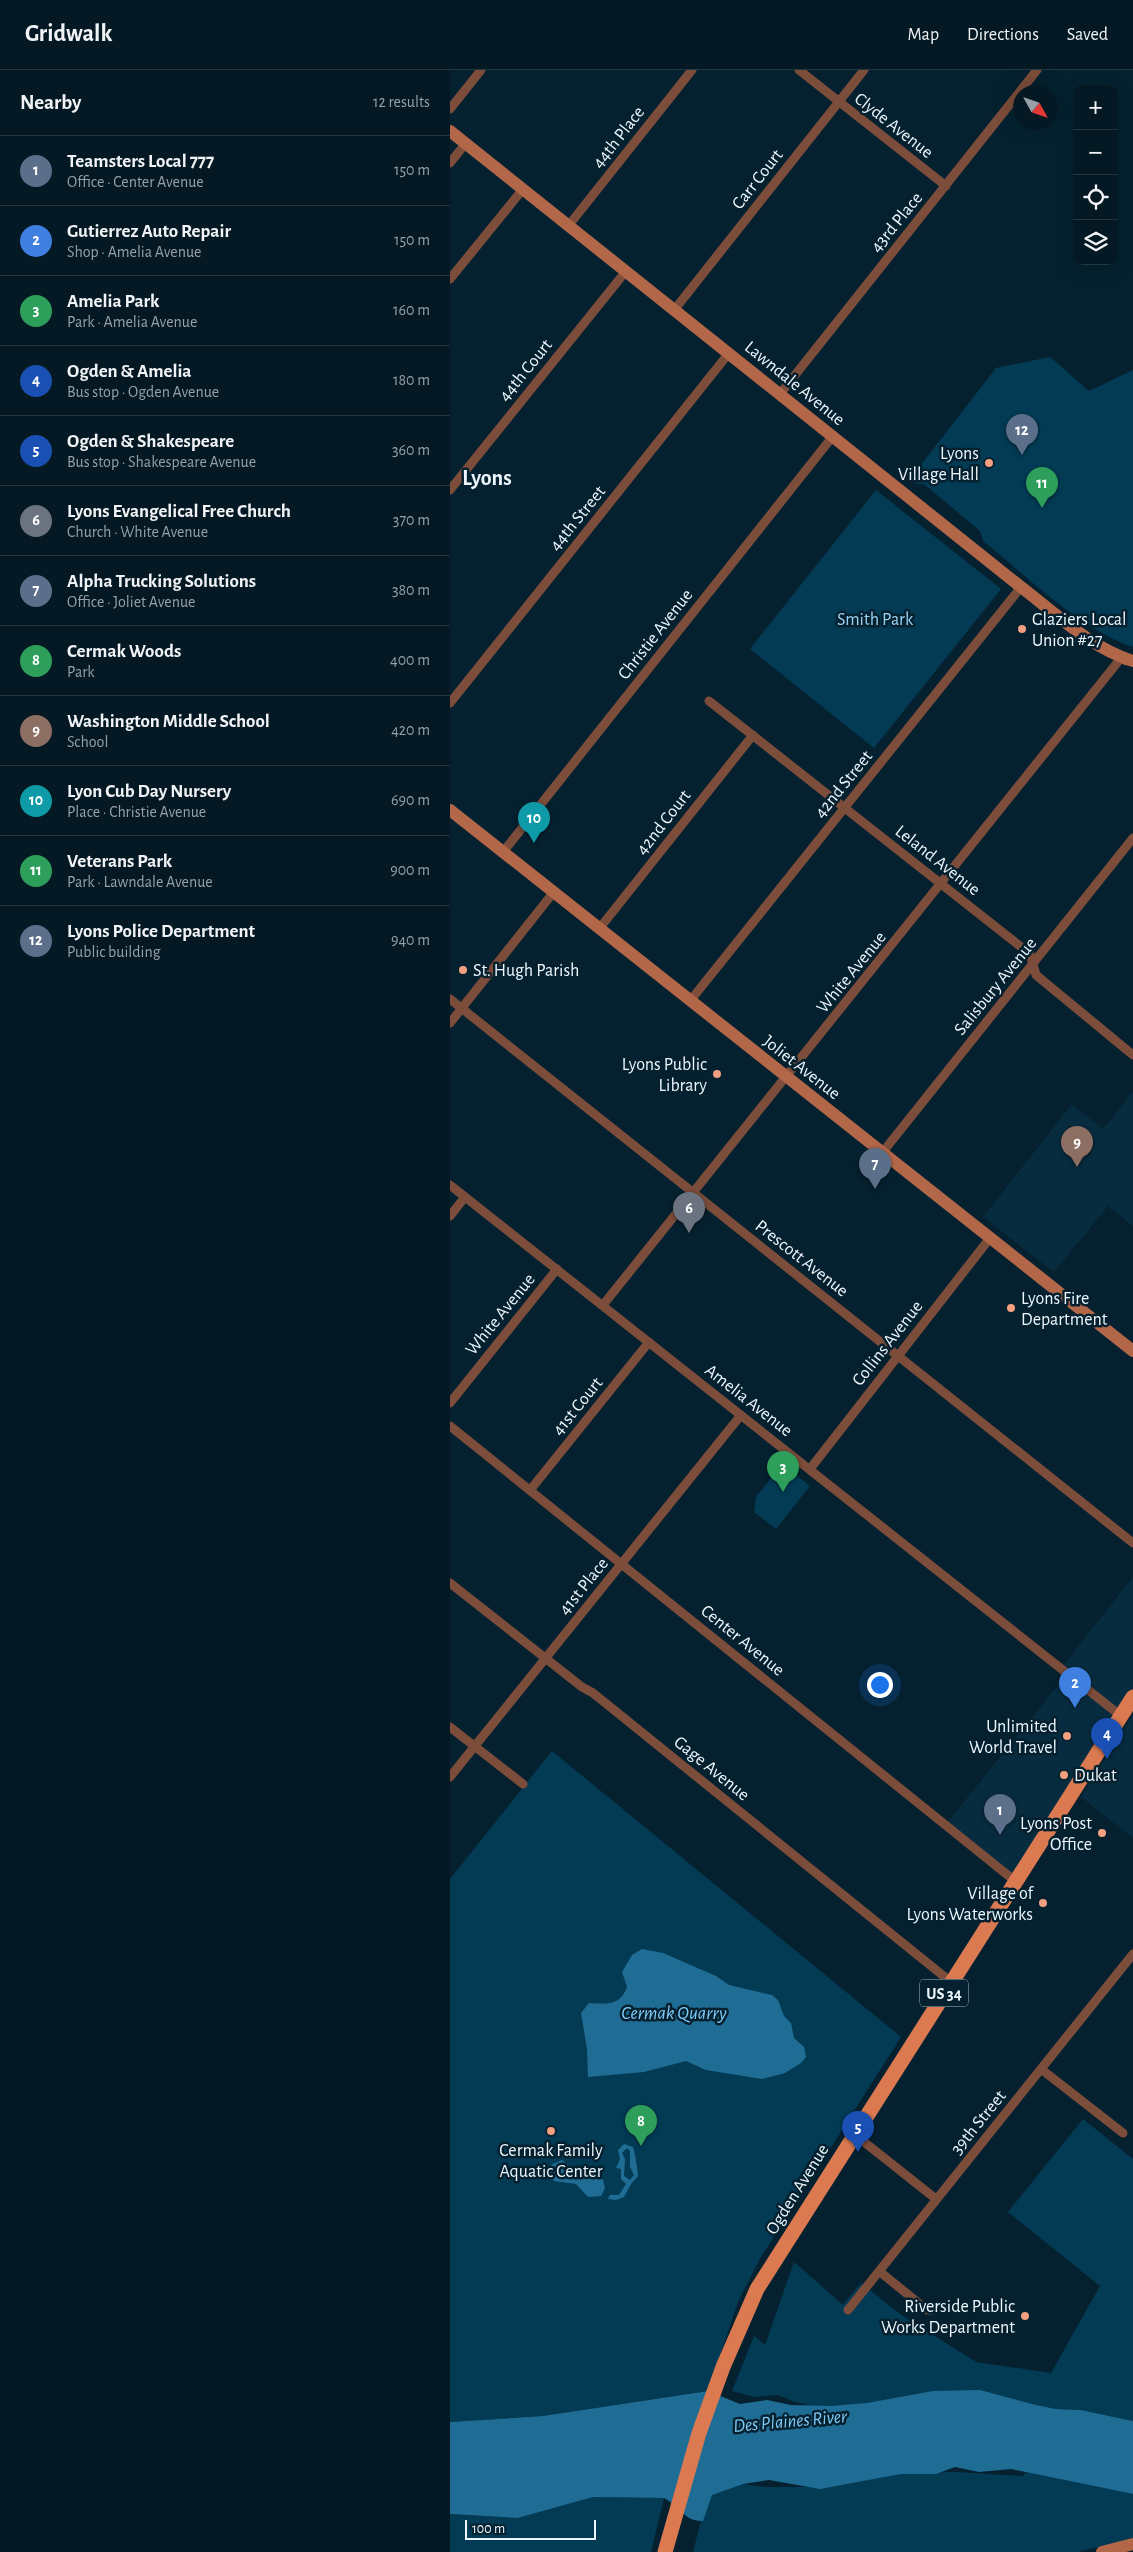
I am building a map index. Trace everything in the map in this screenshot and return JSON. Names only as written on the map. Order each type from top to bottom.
[{"type":"main road","name":"Ogden Avenue","points":[[666,2546],[699,2433],[723,2367],[757,2289],[1133,1697]]},
{"type":"street","points":[[450,109],[481,70]]},
{"type":"street","name":"44th Place","points":[[569,225],[692,70]]},
{"type":"street","name":"Clyde Avenue","points":[[799,70],[946,186]]},
{"type":"street","name":"Carr Court","points":[[675,309],[864,70]]},
{"type":"street","name":"43rd Place","points":[[780,394],[1038,70]]},
{"type":"street","name":"Lawndale Avenue","points":[[450,131],[1021,587],[1082,634],[1127,659],[1133,666]]},
{"type":"street","points":[[450,163],[466,143]]},
{"type":"street","points":[[450,280],[523,189]]},
{"type":"street","name":"44th Court","points":[[450,490],[626,271]]},
{"type":"street","name":"44th Street","points":[[450,703],[729,353]]},
{"type":"street","name":"Christie Avenue","points":[[503,852],[833,436]]},
{"type":"street","name":"42nd Street","points":[[690,1001],[1021,587]]},
{"type":"street","name":"White Avenue","points":[[603,1305],[942,884],[1127,659]]},
{"type":"street","name":"Leland Avenue","points":[[709,701],[1030,954],[1036,975],[1133,1054]]},
{"type":"street","name":"42nd Court","points":[[599,929],[753,735]]},
{"type":"street","name":"Joliet Avenue","points":[[450,810],[1133,1351]]},
{"type":"street","name":"Salisbury Avenue","points":[[882,1153],[1133,838]]},
{"type":"street","points":[[450,1023],[553,893]]},
{"type":"street","name":"Prescott Avenue","points":[[450,999],[1133,1543]]},
{"type":"street","name":"Amelia Avenue","points":[[450,1185],[1121,1716]]},
{"type":"street","points":[[450,1216],[465,1197]]},
{"type":"street","name":"Collins Avenue","points":[[810,1469],[990,1238]]},
{"type":"street","name":"White Avenue","points":[[450,1404],[557,1269]]},
{"type":"street","name":"41st Court","points":[[530,1489],[649,1342]]},
{"type":"street","name":"41st Place","points":[[450,1777],[741,1415]]},
{"type":"street","name":"Center Avenue","points":[[450,1426],[1015,1881]]},
{"type":"street","name":"Gage Avenue","points":[[450,1583],[582,1688],[594,1693],[952,1982]]},
{"type":"street","points":[[450,1727],[523,1784]]},
{"type":"street","name":"39th Street","points":[[848,2310],[1041,2069],[1131,1962]]},
{"type":"street","points":[[1041,2069],[1123,2133]]},
{"type":"street","points":[[854,2134],[936,2199]]},
{"type":"street","points":[[879,2272],[927,2310],[932,2310]]},
{"type":"street","points":[[1102,2552],[1133,2544]]},
{"type":"shaded area","points":[[1133,1092],[1133,1226],[1108,1206],[1054,1272],[983,1217],[1072,1104],[1103,1129]]},
{"type":"shaded area","points":[[1133,1577],[1133,1694],[1014,1878],[947,1823],[1067,1674],[1061,1668]]},
{"type":"shaded area","points":[[1133,1715],[1133,1838],[1081,1797]]},
{"type":"green space","points":[[1050,357],[1089,391],[1133,370],[1133,647],[1073,615],[983,541],[980,531],[924,484],[916,484],[910,479],[996,368]]},
{"type":"green space","name":"Smith Park","points":[[876,490],[1001,589],[874,748],[750,649]]},
{"type":"green space","points":[[782,1464],[810,1486],[776,1529],[754,1512],[756,1497]]},
{"type":"green space","points":[[552,1751],[901,2037],[761,2257],[738,2302],[708,2391],[543,2416],[450,2422],[450,1879]]},
{"type":"green space","points":[[1083,2119],[1133,2159],[1133,2421],[1081,2410],[1056,2409],[1017,2401],[920,2398],[823,2408],[795,2402],[778,2395],[755,2397],[732,2391],[754,2336],[765,2345],[794,2262],[843,2305],[861,2283],[900,2314],[976,2362],[1051,2373],[1100,2286],[1008,2212]]},
{"type":"green space","points":[[955,2472],[1023,2476],[1026,2472],[1133,2494],[1133,2539],[1077,2552],[693,2552],[709,2490],[743,2484],[764,2487],[827,2487],[904,2473]]},
{"type":"green space","points":[[593,2497],[664,2498],[651,2552],[450,2552],[450,2514],[518,2518]]},
{"type":"water","name":"Cermak Quarry","points":[[642,1949],[663,1953],[716,1976],[729,1985],[772,1995],[778,2000],[784,2016],[791,2023],[794,2038],[804,2047],[806,2057],[801,2063],[785,2073],[762,2079],[706,2070],[686,2061],[644,2072],[588,2077],[587,2049],[581,2013],[589,2003],[607,2003],[621,1998],[627,1987],[622,1972],[632,1955]]},
{"type":"water","points":[[624,2144],[633,2147],[638,2176],[624,2197],[616,2200],[608,2199],[610,2195],[619,2195],[626,2184],[621,2179],[621,2169],[616,2168],[620,2159],[618,2150]],"holes":[[[627,2148],[630,2151],[630,2167],[634,2175],[630,2180],[624,2176],[625,2159],[622,2153]]]},
{"type":"water","points":[[562,2160],[580,2175],[596,2175],[603,2180],[605,2188],[601,2196],[588,2197],[576,2184],[554,2181],[550,2173],[551,2165]]},
{"type":"water","name":"Des Plaines River","points":[[980,2390],[1036,2405],[1056,2409],[1081,2410],[1133,2421],[1133,2494],[1011,2469],[979,2472],[955,2467],[936,2474],[901,2474],[820,2489],[769,2480],[743,2484],[712,2495],[703,2521],[691,2519],[664,2498],[593,2497],[518,2518],[450,2514],[450,2422],[543,2416],[708,2391],[740,2404],[767,2400],[791,2405],[832,2406],[867,2403],[933,2391]]},
{"type":"place","name":"Lyons Police Department","points":[[1022,455]]},
{"type":"place","name":"Lyons Village Hall","points":[[989,463]]},
{"type":"place","name":"Veterans Park","points":[[1042,508]]},
{"type":"place","name":"Glaziers Local Union #27","points":[[1022,629]]},
{"type":"place","name":"Lyon Cub Day Nursery","points":[[534,843]]},
{"type":"place","name":"St. Hugh Parish","points":[[463,970]]},
{"type":"place","name":"Lyons Public Library","points":[[717,1074]]},
{"type":"place","name":"Washington Middle School","points":[[1077,1167]]},
{"type":"place","name":"Alpha Trucking Solutions","points":[[875,1189]]},
{"type":"place","name":"Lyons Evangelical Free Church","points":[[689,1233]]},
{"type":"place","name":"Lyons Fire Department","points":[[1011,1308]]},
{"type":"place","name":"Amelia Park","points":[[783,1492]]},
{"type":"place","name":"Gutierrez Auto Repair","points":[[1075,1708]]},
{"type":"place","name":"Unlimited World Travel","points":[[1067,1736]]},
{"type":"place","name":"Ogden & Amelia","points":[[1107,1759]]},
{"type":"place","name":"Dukat","points":[[1064,1775]]},
{"type":"place","name":"Lyons Post Office","points":[[1102,1833]]},
{"type":"place","name":"Teamsters Local 777","points":[[1000,1835]]},
{"type":"place","name":"Village of Lyons Waterworks","points":[[1043,1903]]},
{"type":"place","name":"Cermak Family Aquatic Center","points":[[551,2131]]},
{"type":"place","name":"Cermak Woods","points":[[641,2146]]},
{"type":"place","name":"Ogden & Shakespeare","points":[[858,2152]]},
{"type":"place","name":"Riverside Public Works Department","points":[[1025,2316]]},
{"type":"district","name":"Lyons","points":[[487,477]]}]
